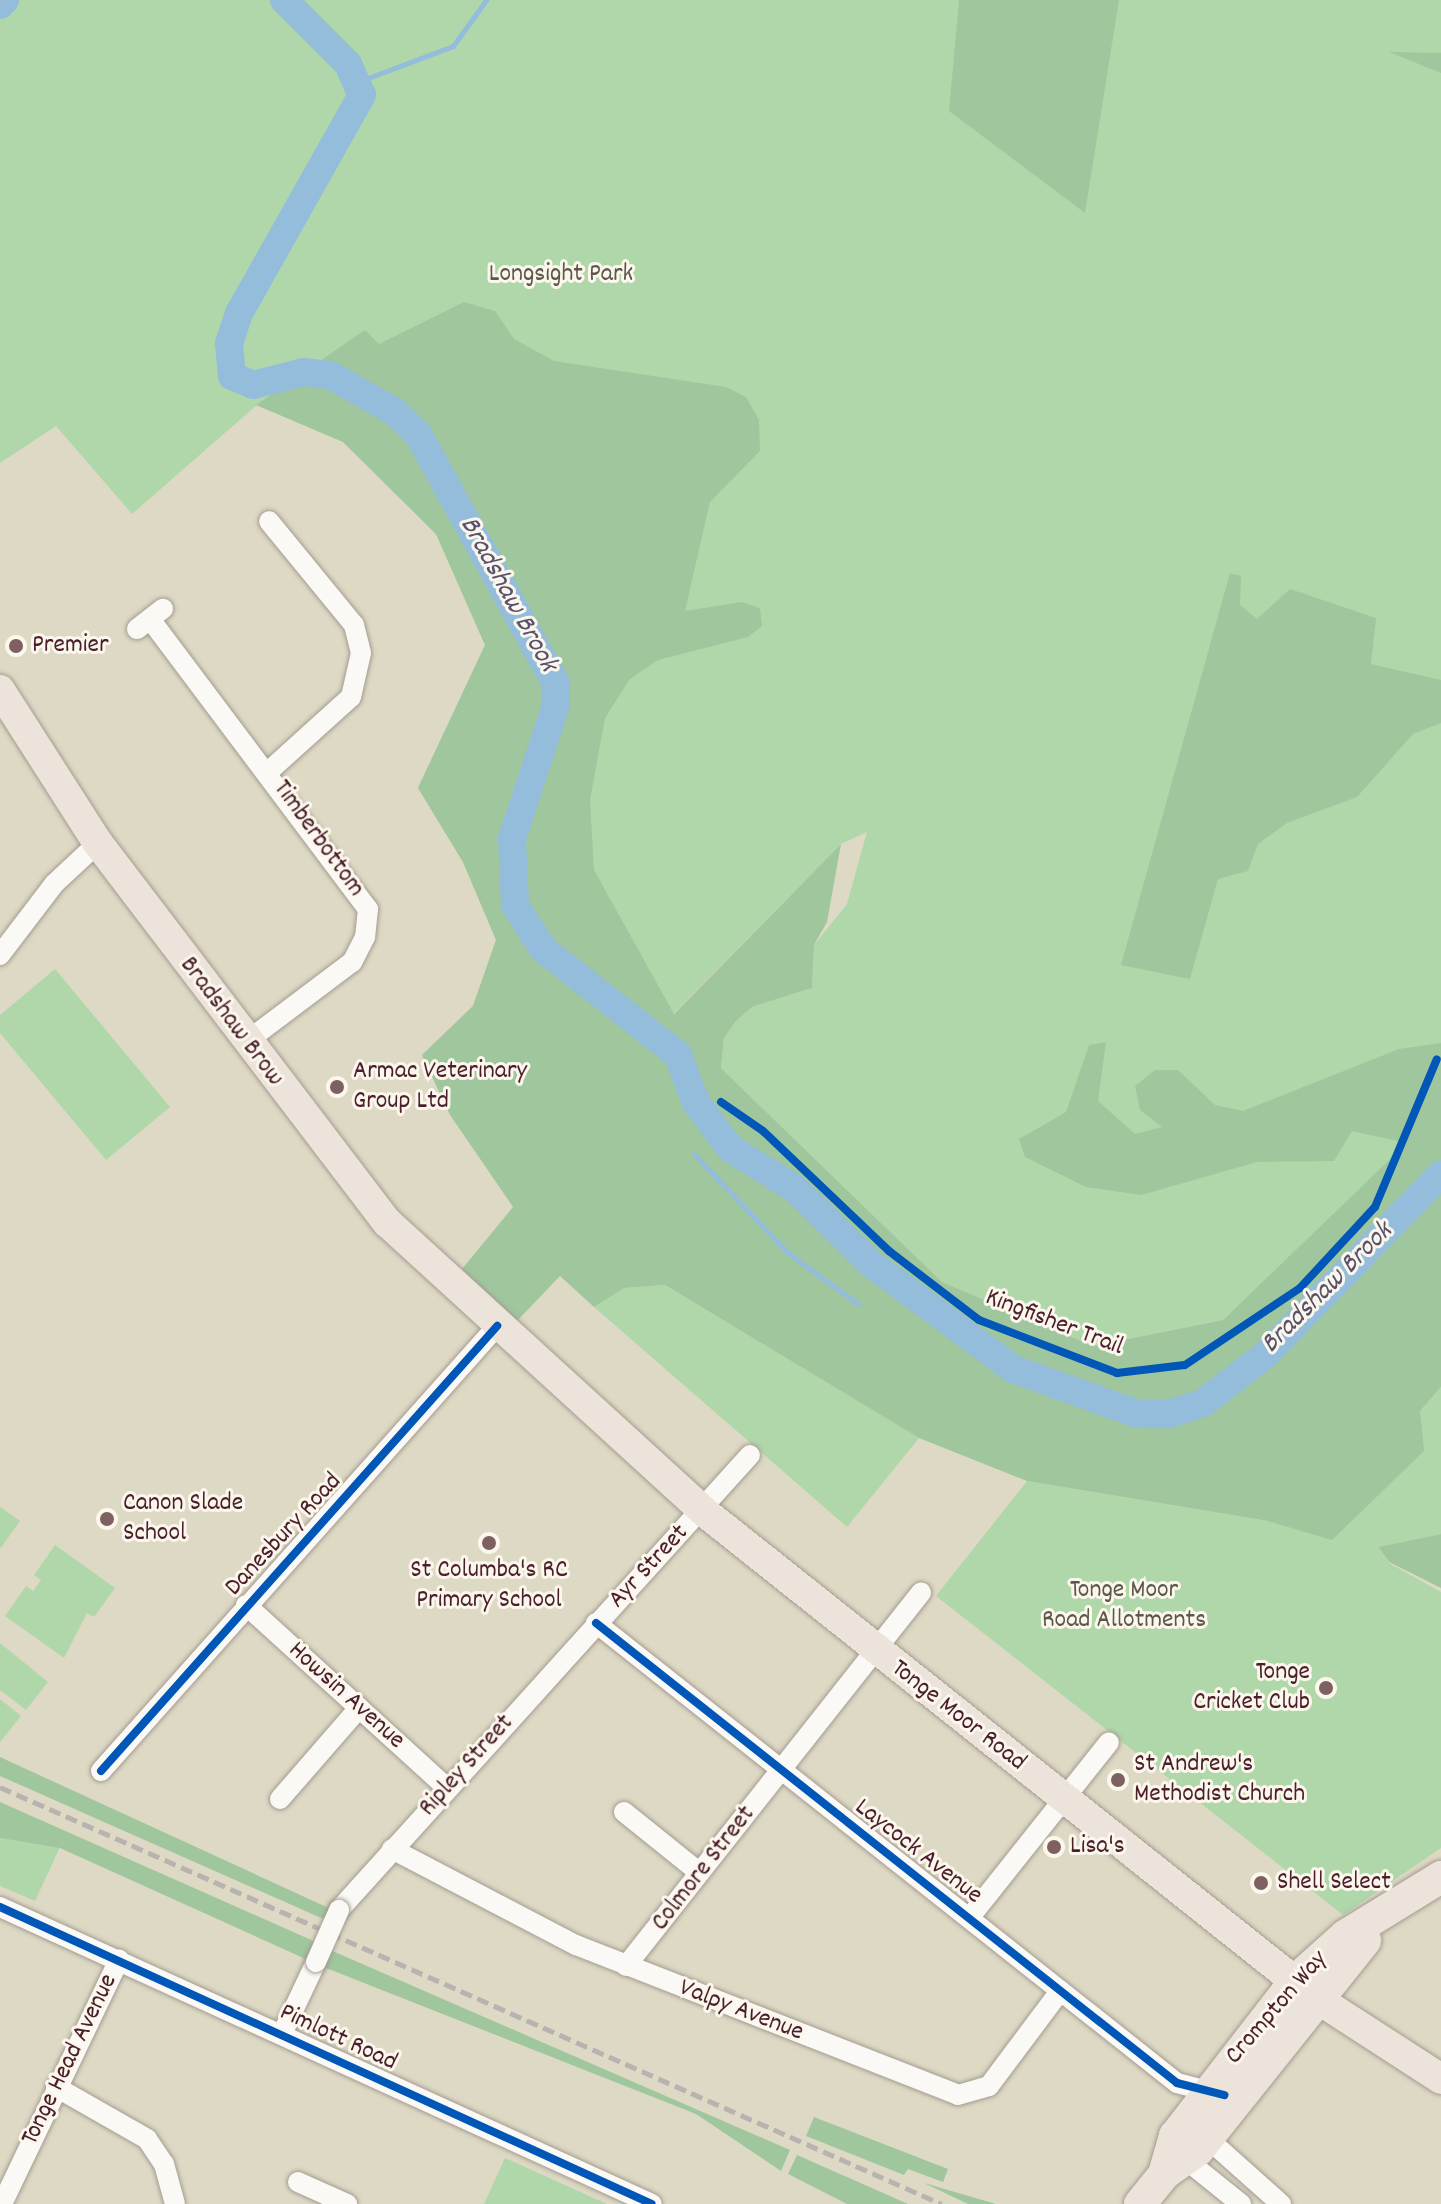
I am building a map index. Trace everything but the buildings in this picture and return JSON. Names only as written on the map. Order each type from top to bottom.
[{"type":"highway","name":"Crompton Way","points":[[1183,2152],[1203,2089],[1392,1908],[1441,1877]]},
{"type":"highway","name":"Crompton Way","points":[[1140,2204],[1306,1989]]},
{"type":"main road","name":"Bradshaw Brow","points":[[0,690],[98,843],[365,1197],[497,1326]]},
{"type":"main road","name":"Tonge Moor Road","points":[[497,1326],[702,1510],[876,1651],[1306,1989],[1441,2079]]},
{"type":"street","name":"Timberbottom","points":[[269,521],[354,625],[361,653],[351,697],[269,771]]},
{"type":"street","name":"Timberbottom","points":[[150,619],[358,888],[368,922],[361,950],[343,973],[246,1042]]},
{"type":"street","points":[[0,955],[54,884],[98,843]]},
{"type":"street","name":"Danesbury Road","points":[[101,1771],[497,1326]]},
{"type":"street","name":"Ayr Street","points":[[596,1623],[750,1455]]},
{"type":"street","name":"Colmore Street","points":[[626,1966],[921,1593]]},
{"type":"street","name":"Howsin Avenue","points":[[246,1605],[447,1788]]},
{"type":"street","name":"Laycock Avenue","points":[[596,1623],[1060,1991],[1203,2089]]},
{"type":"street","name":"Ripley Street","points":[[282,2034],[339,1910],[596,1623]]},
{"type":"street","points":[[280,1799],[359,1708]]},
{"type":"street","points":[[970,1917],[1109,1742]]},
{"type":"street","points":[[624,1812],[700,1873]]},
{"type":"street","name":"Valpy Avenue","points":[[392,1849],[626,1966],[958,2095],[989,2086],[1060,1991]]},
{"type":"street","name":"Pimlott Road","points":[[4,1908],[652,2204]]},
{"type":"street","name":"Tonge Head Avenue","points":[[2,2204],[119,1960]]},
{"type":"street","points":[[56,2087],[147,2139],[164,2164],[175,2204]]},
{"type":"street","points":[[1183,2152],[1241,2204]]},
{"type":"street","points":[[1183,2152],[1281,2204]]},
{"type":"street","points":[[298,2182],[347,2204]]},
{"type":"green space","name":"Longsight Park","points":[[0,0],[1441,0],[1441,1113],[1223,1320],[1093,1346],[942,1282],[721,1068],[724,1038],[736,1021],[752,1007],[812,988],[814,945],[847,904],[867,832],[841,844],[673,1014],[450,1115],[422,1055],[473,1006],[496,940],[463,862],[418,788],[485,645],[436,534],[343,442],[257,405],[132,514],[56,426],[0,463]]},
{"type":"green space","points":[[959,0],[1119,0],[1085,213],[949,111]]},
{"type":"green space","points":[[1389,52],[1441,53],[1441,73]]},
{"type":"green space","points":[[464,302],[495,311],[514,339],[554,361],[726,387],[746,397],[759,420],[760,451],[710,502],[685,611],[742,602],[760,608],[762,626],[748,637],[658,660],[630,679],[605,718],[590,800],[594,870],[674,1014],[841,844],[827,922],[814,945],[812,988],[752,1007],[736,1021],[724,1038],[721,1068],[942,1282],[1093,1346],[1223,1320],[1407,1143],[1352,1131],[1334,1161],[1257,1162],[1141,1195],[1086,1187],[1025,1157],[1019,1139],[1066,1112],[1089,1045],[1106,1042],[1098,1101],[1135,1134],[1162,1127],[1140,1110],[1135,1086],[1155,1070],[1178,1070],[1215,1105],[1243,1111],[1399,1049],[1441,1043],[1441,1387],[1420,1411],[1424,1451],[1332,1540],[1268,1521],[1027,1481],[919,1438],[665,1285],[624,1288],[594,1307],[560,1276],[517,1321],[462,1269],[513,1207],[450,1115],[422,1055],[473,1006],[496,940],[463,862],[418,788],[485,645],[436,534],[343,442],[256,405],[365,330],[379,344]]},
{"type":"green space","points":[[1230,573],[1241,576],[1240,605],[1257,619],[1290,589],[1376,618],[1371,664],[1441,680],[1441,723],[1413,734],[1357,797],[1287,823],[1258,844],[1248,871],[1218,879],[1190,979],[1121,965]]},
{"type":"green space","points":[[55,969],[170,1107],[106,1160],[0,1033],[0,1015]]},
{"type":"green space","points":[[665,1285],[919,1438],[847,1527],[594,1307],[624,1288]]},
{"type":"green space","name":"Tonge Moor Road Allotments","points":[[1441,1387],[1441,1534],[1378,1547],[1389,1563],[1441,1592],[1441,1848],[1343,1915],[936,1596],[1027,1481],[1267,1521],[1420,1411]]},
{"type":"green space","points":[[0,1507],[20,1521],[0,1549]]},
{"type":"green space","points":[[1441,1534],[1441,1588],[1389,1562],[1378,1547]]},
{"type":"green space","points":[[55,1545],[115,1588],[94,1617],[87,1613],[64,1658],[5,1616],[26,1586],[33,1591],[41,1580],[34,1575]]},
{"type":"green space","points":[[0,1643],[48,1682],[26,1710],[0,1690]]},
{"type":"green space","points":[[0,1699],[21,1716],[0,1742]]},
{"type":"green space","points":[[0,1757],[333,1910],[328,1921],[0,1776]]},
{"type":"green space","points":[[0,1802],[318,1943],[310,1961],[60,1848],[0,1838]]},
{"type":"green space","points":[[0,1838],[60,1847],[35,1901],[0,1886]]},
{"type":"green space","points":[[328,1949],[790,2150],[781,2171],[696,2114],[321,1966]]},
{"type":"green space","points":[[814,2117],[948,2169],[943,2182],[908,2169],[904,2175],[806,2136]]},
{"type":"green space","points":[[797,2155],[908,2204],[847,2204],[788,2174]]},
{"type":"green space","points":[[505,2158],[607,2204],[484,2204]]},
{"type":"green space","points":[[924,2183],[996,2204],[968,2204]]},
{"type":"waterway","name":"Bradshaw Brook","points":[[0,5],[5,0]]},
{"type":"waterway","name":"Bradshaw Brook","points":[[284,0],[348,64],[362,95],[239,313],[229,343],[232,376],[253,385],[304,372],[330,375],[395,412],[418,434],[556,684],[556,705],[512,839],[515,905],[543,949],[678,1055],[696,1103],[731,1149],[794,1188],[870,1263],[1013,1369],[1135,1413],[1169,1414],[1203,1403],[1265,1355],[1441,1174]]},
{"type":"waterway","points":[[360,81],[453,46],[486,0]]},
{"type":"waterway","points":[[694,1154],[787,1252],[858,1304]]},
{"type":"railway","points":[[0,1787],[942,2204]]},
{"type":"cycle path","name":"Kingfisher Trail","points":[[721,1102],[763,1131],[889,1251],[979,1320],[1117,1373],[1185,1365],[1300,1288],[1375,1207],[1437,1059]]},
{"type":"cycle path","points":[[101,1771],[497,1326]]},
{"type":"cycle path","points":[[596,1623],[1177,2083],[1224,2095]]},
{"type":"cycle path","points":[[0,1907],[652,2204]]},
{"type":"place","name":"Premier","points":[[16,646]]},
{"type":"place","name":"Armac Veterinary Group Ltd","points":[[337,1087]]},
{"type":"place","name":"Canon Slade School","points":[[107,1519]]},
{"type":"place","name":"St Columba's RC Primary School","points":[[489,1543]]},
{"type":"place","name":"Tonge Cricket Club","points":[[1326,1688]]},
{"type":"place","name":"St Andrew's Methodist Church","points":[[1118,1780]]},
{"type":"place","name":"Lisa's","points":[[1054,1847]]},
{"type":"place","name":"Shell Select","points":[[1261,1883]]}]
